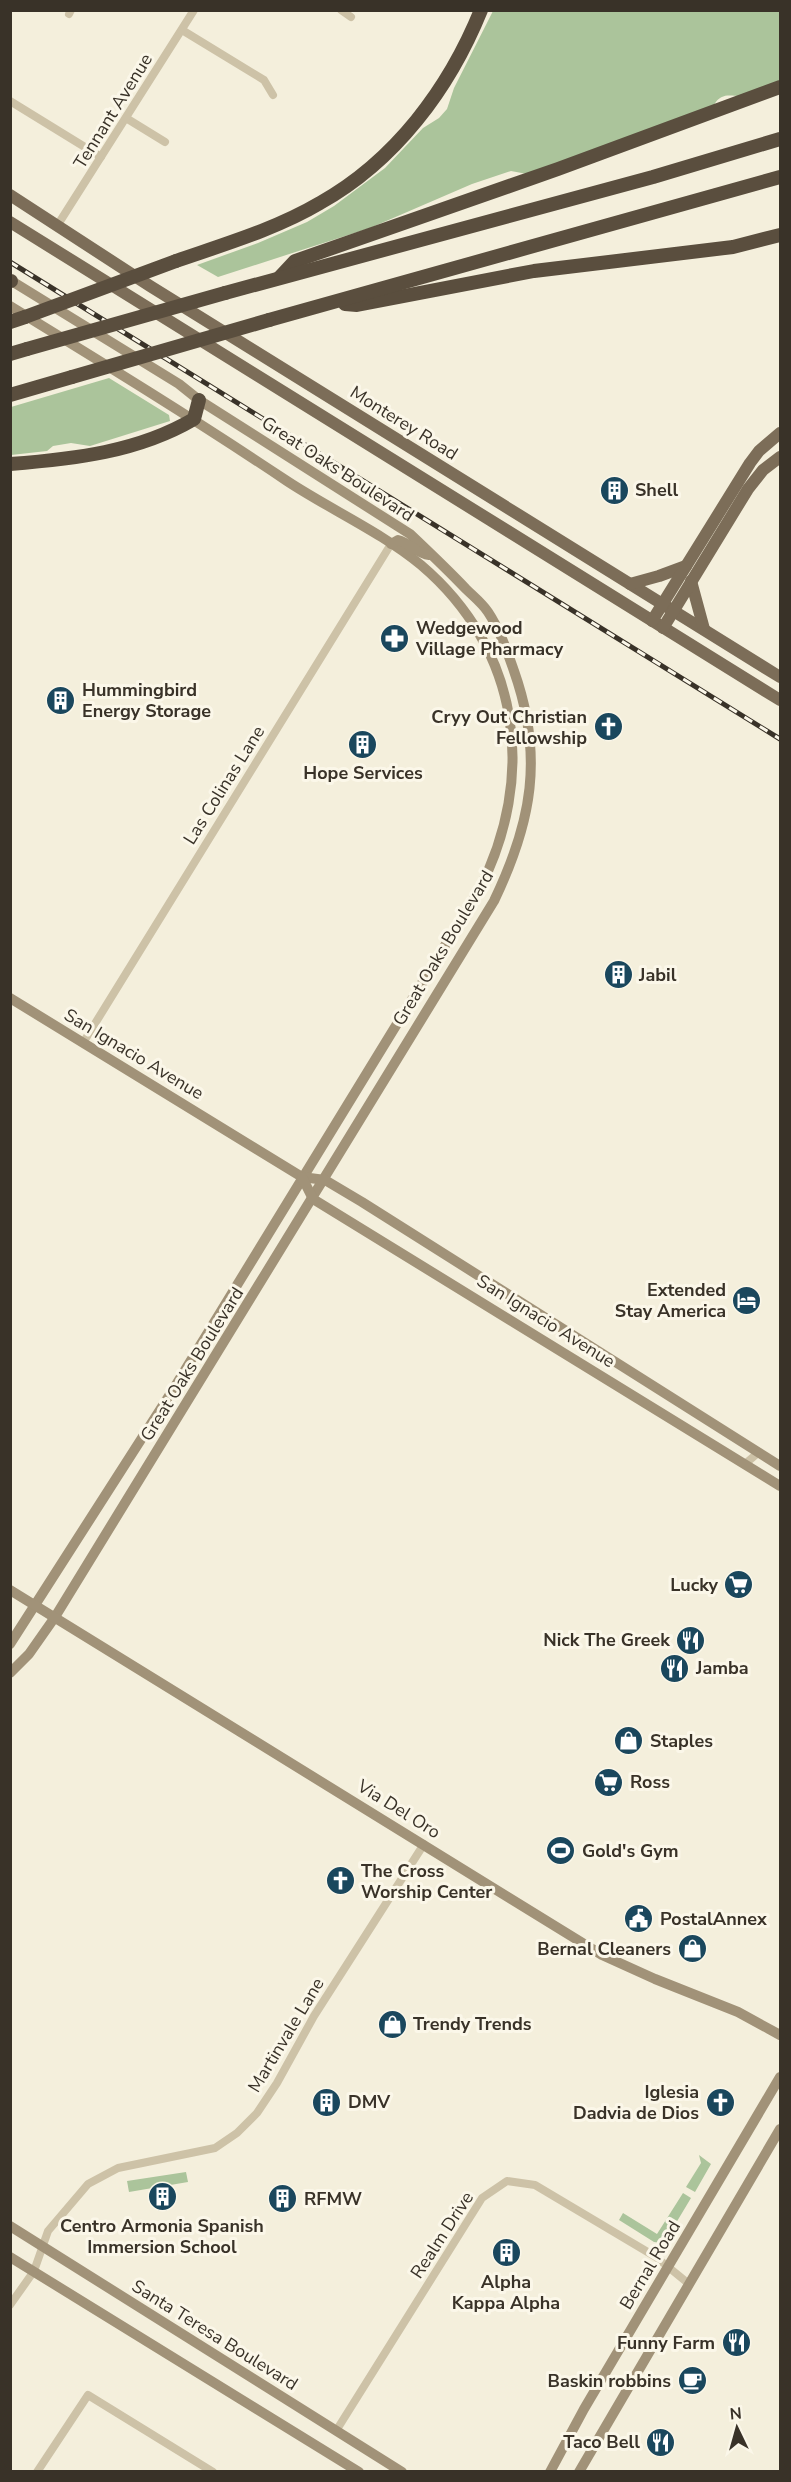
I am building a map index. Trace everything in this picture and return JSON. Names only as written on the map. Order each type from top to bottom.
[{"type":"highway","points":[[10,322],[239,239],[298,215],[320,203],[359,177],[397,144],[435,97],[455,66],[481,10]]},
{"type":"highway","points":[[280,277],[295,261],[569,165],[780,87]]},
{"type":"highway","points":[[10,354],[280,277],[653,177],[780,139]]},
{"type":"highway","points":[[755,183],[770,171],[780,168]]},
{"type":"highway","points":[[10,394],[780,177]]},
{"type":"highway","points":[[331,303],[357,305],[534,271],[733,247],[780,235]]},
{"type":"highway","points":[[10,464],[60,460],[104,452],[167,433],[194,419],[199,400]]},
{"type":"main road","name":"Monterey Road","points":[[10,195],[401,443],[780,677]]},
{"type":"main road","name":"Monterey Road","points":[[10,222],[780,700]]},
{"type":"main road","name":"Great Oaks Boulevard","points":[[10,1673],[29,1654],[55,1617],[494,901],[512,863],[522,834],[530,795],[531,747],[522,694],[506,648],[487,611],[410,534],[199,400],[179,384],[11,281]]},
{"type":"main road","name":"Great Oaks Boulevard","points":[[10,306],[194,419],[420,564],[439,582],[472,622],[484,642],[501,684],[511,726],[513,748],[511,791],[501,839],[478,890],[174,1388],[37,1606],[10,1644]]},
{"type":"main road","points":[[658,624],[686,566],[750,463],[759,451],[780,433]]},
{"type":"main road","points":[[668,607],[691,581],[755,480],[780,457]]},
{"type":"main road","points":[[391,544],[395,541],[403,541],[423,554],[433,555]]},
{"type":"main road","points":[[630,584],[686,566]]},
{"type":"main road","points":[[691,581],[704,629]]},
{"type":"main road","points":[[424,981],[439,990]]},
{"type":"main road","name":"San Ignacio Avenue","points":[[10,998],[148,1084],[198,1111],[302,1177],[325,1180],[780,1466]]},
{"type":"main road","name":"San Ignacio Avenue","points":[[302,1177],[313,1198],[780,1486]]},
{"type":"main road","points":[[174,1388],[186,1405]]},
{"type":"main road","name":"Via Del Oro","points":[[10,1590],[602,1955],[674,1988],[738,2012],[780,2035]]},
{"type":"main road","name":"Bernal Road","points":[[550,2472],[584,2409],[780,2077]]},
{"type":"main road","points":[[579,2472],[780,2129]]},
{"type":"main road","name":"Santa Teresa Boulevard","points":[[10,2226],[402,2472]]},
{"type":"main road","points":[[10,2257],[360,2472]]},
{"type":"street","name":"Tennant Avenue","points":[[57,226],[194,10]]},
{"type":"street","points":[[341,10],[351,17]]},
{"type":"street","points":[[182,30],[264,80],[273,95]]},
{"type":"street","points":[[10,101],[101,157]]},
{"type":"street","points":[[126,118],[165,142]]},
{"type":"street","name":"Las Colinas Lane","points":[[82,1043],[391,544]]},
{"type":"street","points":[[745,1464],[759,1452]]},
{"type":"street","name":"Martinvale Lane","points":[[10,2305],[34,2271],[48,2231],[88,2184],[118,2168],[215,2148],[237,2133],[256,2113],[277,2083],[314,2016],[424,1844]]},
{"type":"street","name":"Realm Drive","points":[[336,2431],[482,2198],[507,2181],[535,2185],[669,2266],[689,2284]]},
{"type":"street","points":[[37,2472],[88,2395],[213,2472]]},
{"type":"green space","points":[[493,11],[780,11],[780,82],[744,96],[724,96],[714,105],[527,174],[511,171],[472,184],[370,228],[218,277],[197,265],[307,222],[334,206],[385,168],[423,128],[439,118],[447,109],[454,88]]},
{"type":"green space","points":[[109,378],[169,415],[170,421],[90,446],[71,443],[53,446],[47,451],[11,455],[11,407]]},
{"type":"green space","points":[[699,2155],[711,2164],[695,2192],[686,2187],[701,2163]]},
{"type":"green space","points":[[186,2172],[188,2182],[129,2192],[127,2181]]},
{"type":"green space","points":[[683,2193],[691,2198],[667,2238],[661,2243],[654,2242],[619,2220],[623,2213],[657,2234]]},
{"type":"railway","points":[[10,262],[780,739]]},
{"type":"place","name":"Shell","points":[[614,490]]},
{"type":"place","name":"Wedgewood Village Pharmacy","points":[[395,638]]},
{"type":"place","name":"Hummingbird Energy Storage","points":[[61,700]]},
{"type":"place","name":"Cryy Out Christian Fellowship","points":[[608,727]]},
{"type":"place","name":"Hope Services","points":[[363,744]]},
{"type":"place","name":"Jabil","points":[[618,975]]},
{"type":"place","name":"Extended Stay America","points":[[747,1300]]},
{"type":"place","name":"Lucky","points":[[739,1585]]},
{"type":"place","name":"Nick The Greek","points":[[691,1640]]},
{"type":"place","name":"Jamba","points":[[675,1668]]},
{"type":"place","name":"Staples","points":[[629,1741]]},
{"type":"place","name":"Ross","points":[[609,1782]]},
{"type":"place","name":"Gold's Gym","points":[[561,1851]]},
{"type":"place","name":"The Cross Worship Center","points":[[340,1881]]},
{"type":"place","name":"PostalAnnex","points":[[639,1919]]},
{"type":"place","name":"Bernal Cleaners","points":[[692,1949]]},
{"type":"place","name":"Trendy Trends","points":[[392,2024]]},
{"type":"place","name":"DMV","points":[[327,2102]]},
{"type":"place","name":"Iglesia Dadvia de Dios","points":[[720,2102]]},
{"type":"place","name":"Centro Armonia Spanish Immersion School","points":[[162,2197]]},
{"type":"place","name":"RFMW","points":[[283,2199]]},
{"type":"place","name":"Alpha Kappa Alpha","points":[[506,2253]]},
{"type":"place","name":"Funny Farm","points":[[736,2343]]},
{"type":"place","name":"Baskin robbins","points":[[692,2381]]},
{"type":"place","name":"Taco Bell","points":[[661,2442]]}]
